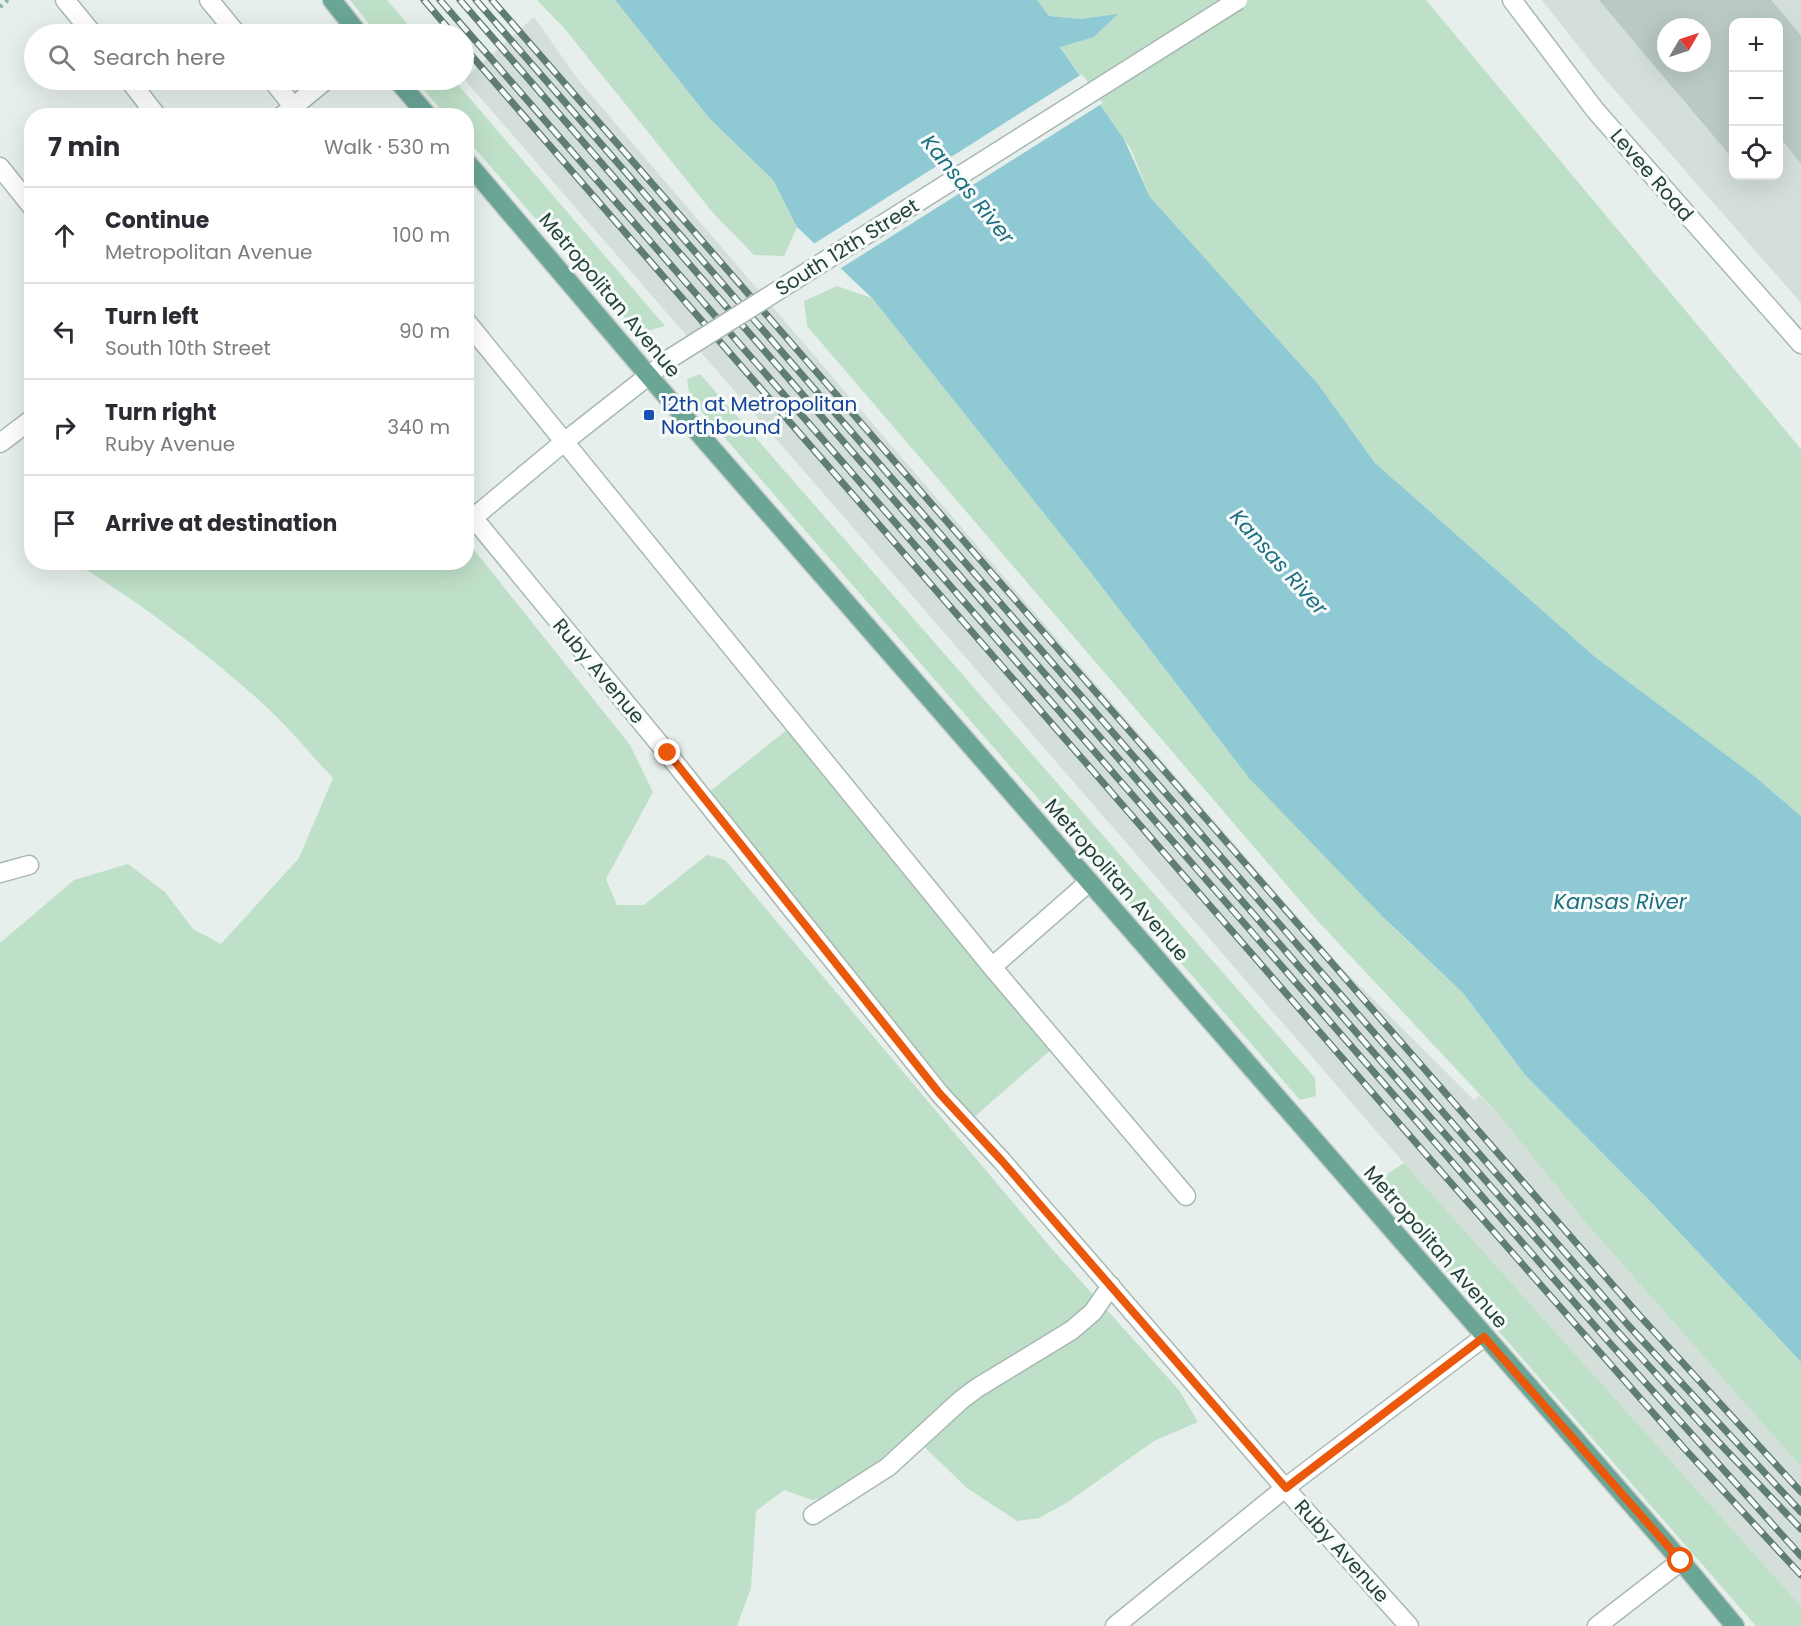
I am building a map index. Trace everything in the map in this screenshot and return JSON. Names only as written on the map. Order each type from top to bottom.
[{"type":"main road","points":[[332,0],[351,24]]},
{"type":"main road","points":[[406,90],[421,108]]},
{"type":"main road","name":"Metropolitan Avenue","points":[[474,170],[648,375],[1681,1561],[1735,1626]]},
{"type":"street","points":[[65,0],[85,24]]},
{"type":"street","points":[[209,0],[229,24]]},
{"type":"street","name":"South 12th Street","points":[[474,511],[671,358],[1238,0]]},
{"type":"street","name":"Levee Road","points":[[1512,0],[1595,110],[1801,344]]},
{"type":"street","points":[[137,90],[151,108]]},
{"type":"street","points":[[278,90],[290,108]]},
{"type":"street","points":[[296,108],[315,90]]},
{"type":"street","points":[[0,167],[24,197]]},
{"type":"street","points":[[474,331],[992,967],[1186,1196]]},
{"type":"street","points":[[0,443],[24,425]]},
{"type":"street","name":"Ruby Avenue","points":[[474,519],[668,753],[906,1053],[1409,1626]]},
{"type":"street","points":[[0,873],[28,865]]},
{"type":"street","points":[[992,967],[1089,882]]},
{"type":"street","points":[[813,1515],[888,1467],[977,1388],[1072,1330],[1093,1312],[1111,1286]]},
{"type":"street","points":[[1115,1626],[1286,1488],[1484,1337]]},
{"type":"street","points":[[1597,1626],[1681,1561]]},
{"type":"path","points":[[0,7],[8,0]]},
{"type":"shaded area","points":[[1542,0],[1801,0],[1801,303],[1597,70]]},
{"type":"shaded area","points":[[534,17],[580,82],[1342,968],[1474,1100],[1479,1095],[1499,1115],[1586,1223],[1801,1467],[1801,1606],[1404,1163],[474,90],[474,70]]},
{"type":"green space","points":[[350,0],[387,0],[407,24],[369,24]]},
{"type":"green space","points":[[537,0],[615,0],[709,118],[773,180],[797,227],[784,256],[754,255],[714,214],[564,28]]},
{"type":"green space","points":[[1037,0],[1426,0],[1801,449],[1801,816],[1753,775],[1594,656],[1375,463],[1318,384],[1150,197],[1131,149],[1060,46],[1094,37],[1117,15],[1081,19],[1049,16]]},
{"type":"green space","points":[[424,90],[463,90],[665,326],[640,333],[588,280],[474,147],[474,108],[440,108]]},
{"type":"green space","points":[[837,286],[872,298],[1078,556],[1246,774],[1398,932],[1463,993],[1526,1076],[1650,1201],[1801,1362],[1801,1467],[1586,1223],[1499,1115],[1315,918],[807,326],[804,301]]},
{"type":"green space","points":[[700,374],[1315,1078],[1316,1096],[1300,1100],[697,406],[689,393],[687,379]]},
{"type":"green space","points":[[474,550],[630,745],[653,792],[606,879],[617,905],[644,905],[707,855],[725,860],[1052,1249],[1179,1390],[1198,1422],[1154,1441],[1068,1502],[1039,1518],[1017,1521],[967,1488],[910,1433],[889,1456],[825,1497],[812,1500],[784,1490],[756,1511],[751,1588],[737,1626],[0,1626],[0,943],[74,880],[128,864],[165,892],[193,929],[221,944],[299,858],[333,778],[271,711],[239,683],[173,629],[87,570],[474,570]]},
{"type":"green space","points":[[788,729],[1052,1049],[973,1118],[709,792]]},
{"type":"green space","points":[[1404,1163],[1801,1606],[1801,1626],[1756,1626],[1371,1185]]},
{"type":"water","name":"Kansas River","points":[[615,0],[1037,0],[1049,16],[1081,19],[1118,14],[1094,37],[1060,47],[1124,139],[1150,197],[1318,384],[1375,463],[1594,656],[1753,775],[1801,816],[1801,1362],[1650,1201],[1526,1076],[1463,993],[1384,918],[1249,778],[1078,556],[872,298],[797,227],[773,180],[709,118]]},
{"type":"pier","points":[[1082,74],[1103,103],[838,270],[812,245]]},
{"type":"building","points":[[1600,0],[1770,0],[1801,37],[1801,162],[1783,140],[1783,18],[1729,18],[1729,153],[1661,72],[1711,72],[1711,18],[1657,18],[1657,68]]},
{"type":"railway","points":[[424,0],[444,24]]},
{"type":"railway","points":[[440,0],[461,24]]},
{"type":"railway","points":[[460,0],[1619,1333],[1801,1529]]},
{"type":"railway","points":[[476,0],[1628,1325],[1801,1512]]},
{"type":"railway","points":[[492,0],[1639,1315],[1801,1492]]},
{"type":"railway","points":[[474,39],[1608,1341],[1801,1556]]},
{"type":"railway","points":[[474,59],[1423,1151],[1683,1447],[1801,1575]]},
{"type":"place","name":"12th at Metropolitan Northbound","points":[[649,415]]},
{"type":"route","points":[[668,753],[742,849],[940,1094],[1002,1161],[1286,1488],[1484,1337],[1681,1561]]}]
